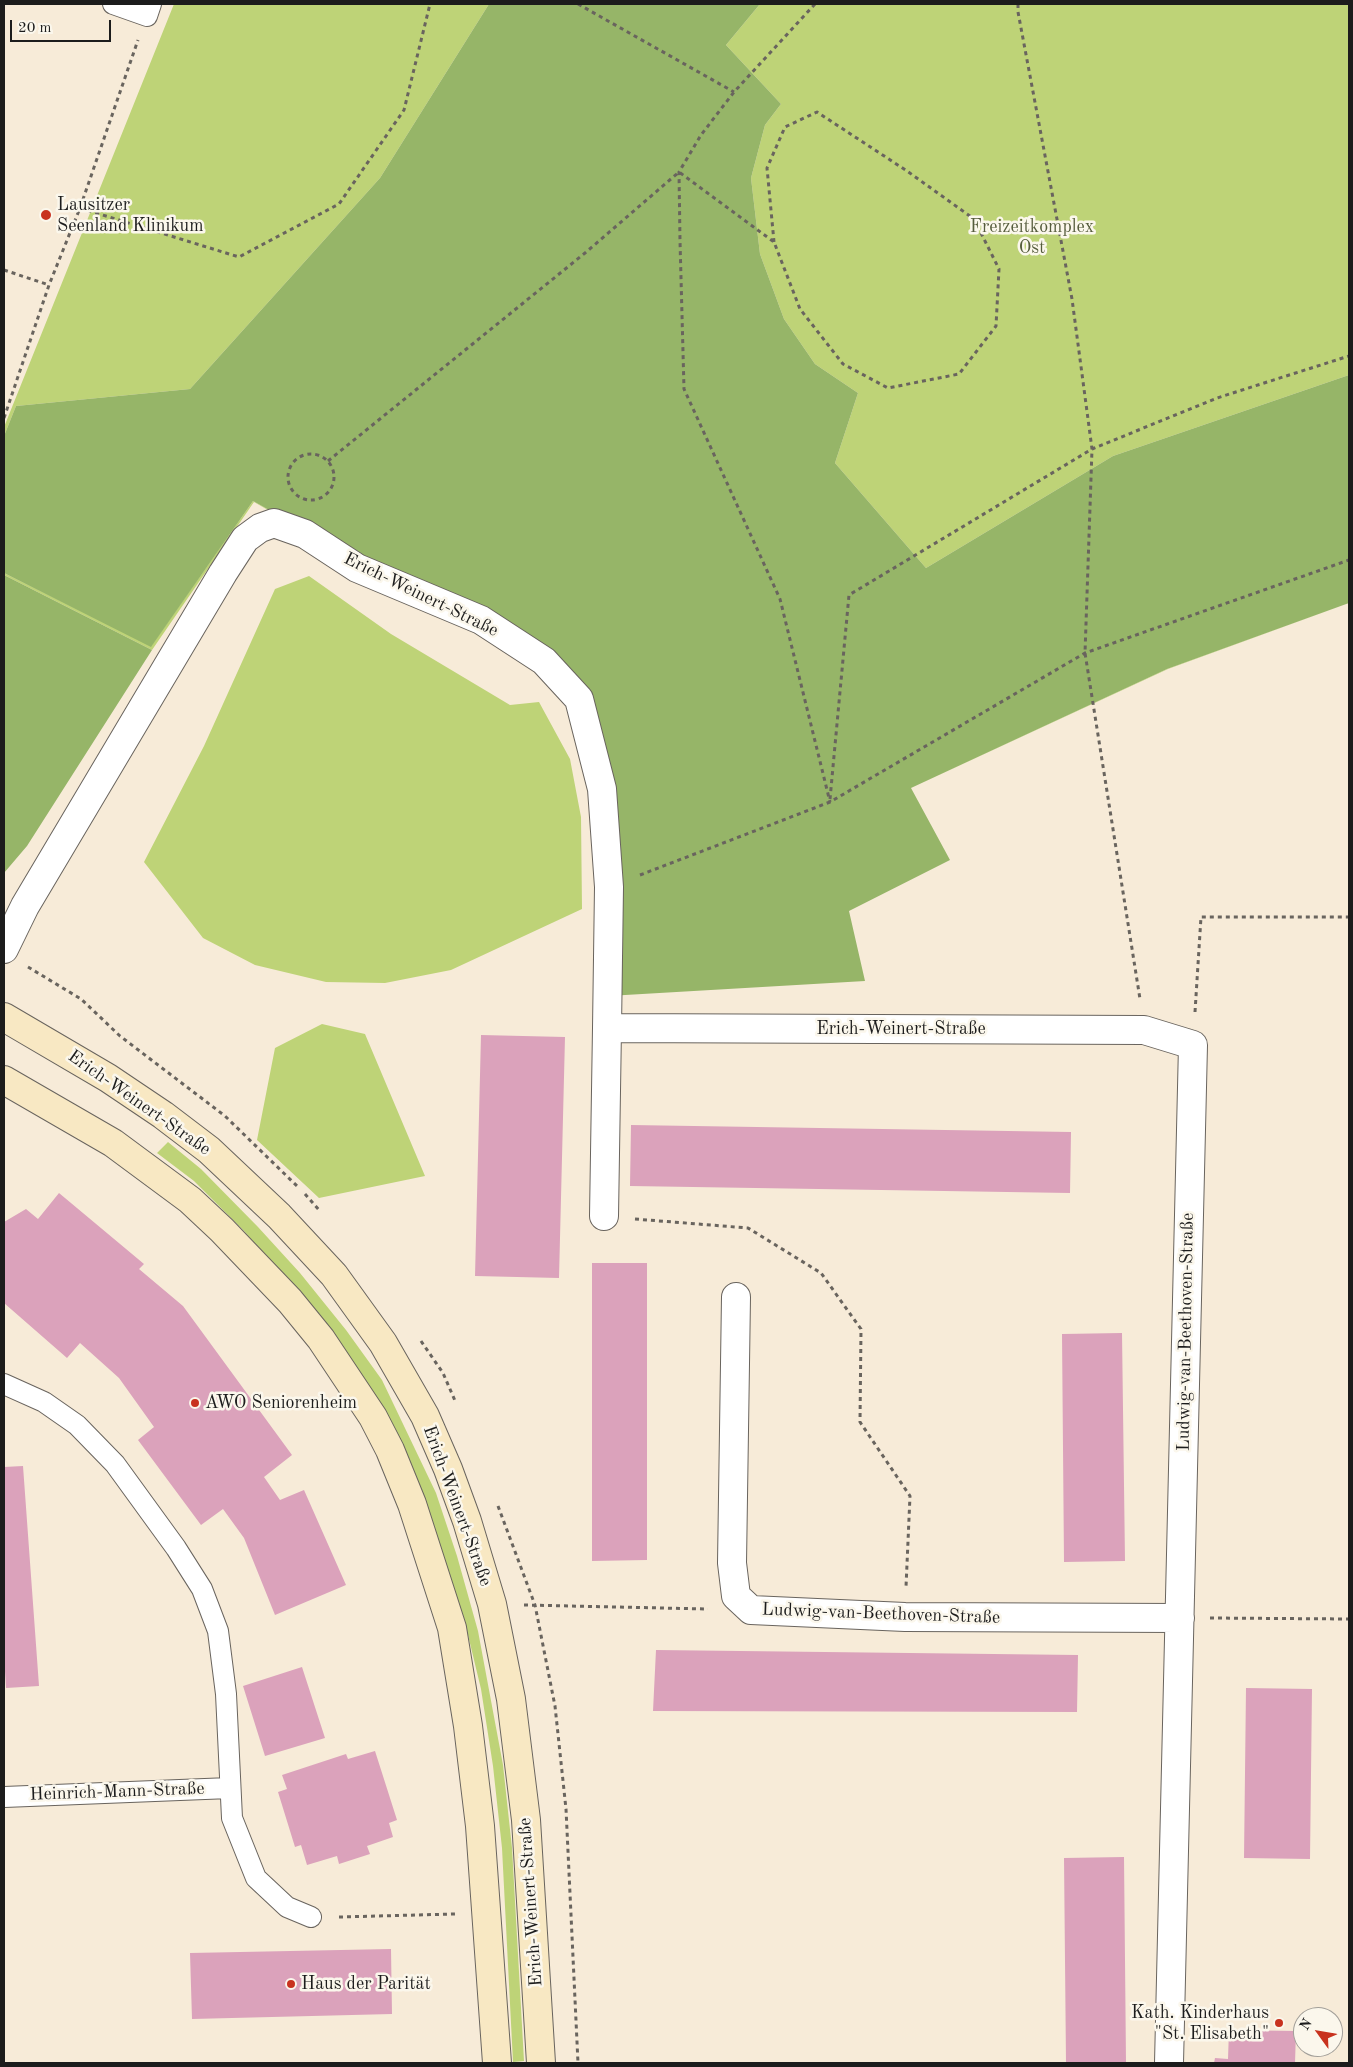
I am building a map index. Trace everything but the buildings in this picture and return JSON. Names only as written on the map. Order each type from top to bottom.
[{"type":"street","name":"Erich-Weinert-Straße","points":[[4,949],[26,906],[245,539],[260,528],[274,523],[305,534],[358,568],[481,620],[544,661],[579,699],[602,789],[609,887],[604,1216]]},
{"type":"street","name":"Erich-Weinert-Straße","points":[[4,1017],[108,1078],[163,1115],[209,1150],[279,1216],[334,1275],[383,1343],[425,1416],[448,1469],[467,1521],[492,1604],[511,1699],[526,1820],[541,2063]]},
{"type":"street","name":"Erich-Weinert-Straße","points":[[608,1028],[1144,1030],[1193,1046]]},
{"type":"street","name":"Ludwig-van-Beethoven-Straße","points":[[1169,2063],[1193,1046]]},
{"type":"street","points":[[4,1080],[113,1143],[190,1200],[254,1262],[290,1301],[321,1339],[373,1417],[390,1450],[412,1504],[452,1628],[468,1726],[480,1826],[497,2063]]},
{"type":"street","name":"Ludwig-van-Beethoven-Straße","points":[[736,1297],[732,1563],[736,1596],[751,1610],[905,1617],[1180,1618]]},
{"type":"lane","points":[[113,4],[149,10]]},
{"type":"lane","name":"Heinrich-Mann-Straße","points":[[4,1384],[44,1402],[77,1426],[114,1464],[176,1548],[202,1589],[218,1631],[226,1694],[232,1818],[256,1878],[287,1907],[311,1916]]},
{"type":"lane","name":"Heinrich-Mann-Straße","points":[[4,1797],[230,1788]]},
{"type":"path","points":[[80,208],[239,257],[339,204],[404,110],[430,4]]},
{"type":"path","points":[[578,4],[734,92]]},
{"type":"path","points":[[328,461],[586,253],[679,172],[701,135],[734,92],[815,4]]},
{"type":"path","points":[[1018,4],[1072,299],[1092,448],[1085,653],[1144,1030]]},
{"type":"path","points":[[4,418],[49,285],[80,208],[149,10]]},
{"type":"path","points":[[679,172],[774,242],[800,309],[805,316],[843,364],[888,388],[960,374],[996,326],[999,269],[974,219],[907,171],[817,112],[785,127],[767,168],[774,242]]},
{"type":"path","points":[[679,172],[684,388],[780,599],[830,802]]},
{"type":"path","points":[[4,270],[49,285]]},
{"type":"path","points":[[830,802],[849,595],[1092,448],[1217,398],[1349,356]]},
{"type":"path","points":[[307,454],[315,454],[328,461],[335,476],[331,490],[326,495],[320,499],[305,500],[294,494],[288,477],[294,462],[307,454]]},
{"type":"path","points":[[609,887],[830,802],[1085,653],[1349,560]]},
{"type":"path","points":[[1193,1046],[1201,917],[1349,917]]},
{"type":"path","points":[[604,1216],[748,1228],[821,1273],[862,1329],[860,1422],[910,1496],[905,1617]]},
{"type":"path","points":[[492,1604],[751,1610]]},
{"type":"path","points":[[1180,1618],[1349,1619]]},
{"type":"path","points":[[311,1916],[351,1918],[486,1913]]},
{"type":"green space","points":[[174,4],[489,4],[380,178],[190,389],[16,406],[4,436],[4,427]]},
{"type":"green space","points":[[489,4],[760,4],[726,45],[781,104],[765,125],[751,178],[760,254],[784,319],[815,364],[858,393],[835,463],[926,568],[1113,456],[1349,375],[1349,603],[1167,669],[911,788],[950,860],[849,911],[865,981],[608,996],[579,698],[544,660],[253,501],[151,647],[4,573],[4,436],[16,406],[190,389],[380,178]]},
{"type":"green space","name":"Freizeitkomplex Ost","points":[[760,4],[1349,4],[1349,375],[1113,456],[926,568],[835,463],[858,393],[815,364],[784,319],[760,254],[751,178],[765,125],[781,104],[726,45]]},
{"type":"green space","points":[[253,501],[303,529],[358,567],[481,620],[544,660],[579,698],[544,661],[480,620],[357,568],[303,530],[254,502],[152,650],[4,575],[4,573],[151,646]]},
{"type":"green space","points":[[4,575],[152,650],[27,846],[4,873]]},
{"type":"green space","points":[[309,576],[391,634],[510,705],[539,702],[570,759],[581,817],[582,909],[451,970],[385,983],[326,982],[255,965],[203,938],[144,862],[204,746],[275,589]]},
{"type":"green space","points":[[1349,603],[1168,669],[911,788],[1167,669]]},
{"type":"green space","points":[[322,1024],[365,1034],[425,1176],[319,1198],[257,1140],[275,1048]]},
{"type":"green space","points":[[168,1142],[201,1169],[258,1227],[300,1273],[346,1330],[382,1380],[436,1493],[457,1556],[478,1631],[503,1765],[512,1848],[524,2061],[513,2062],[502,1848],[493,1766],[481,1689],[468,1635],[423,1494],[391,1427],[367,1383],[293,1288],[244,1231],[194,1181],[157,1153]]},
{"type":"place","name":"Lausitzer Seenland Klinikum","points":[[46,215]]},
{"type":"place","name":"AWO Seniorenheim","points":[[195,1403]]},
{"type":"place","name":"Haus der Parität","points":[[291,1984]]},
{"type":"place","name":"Kath. Kinderhaus \"St. Elisabeth\"","points":[[1279,2023]]}]
